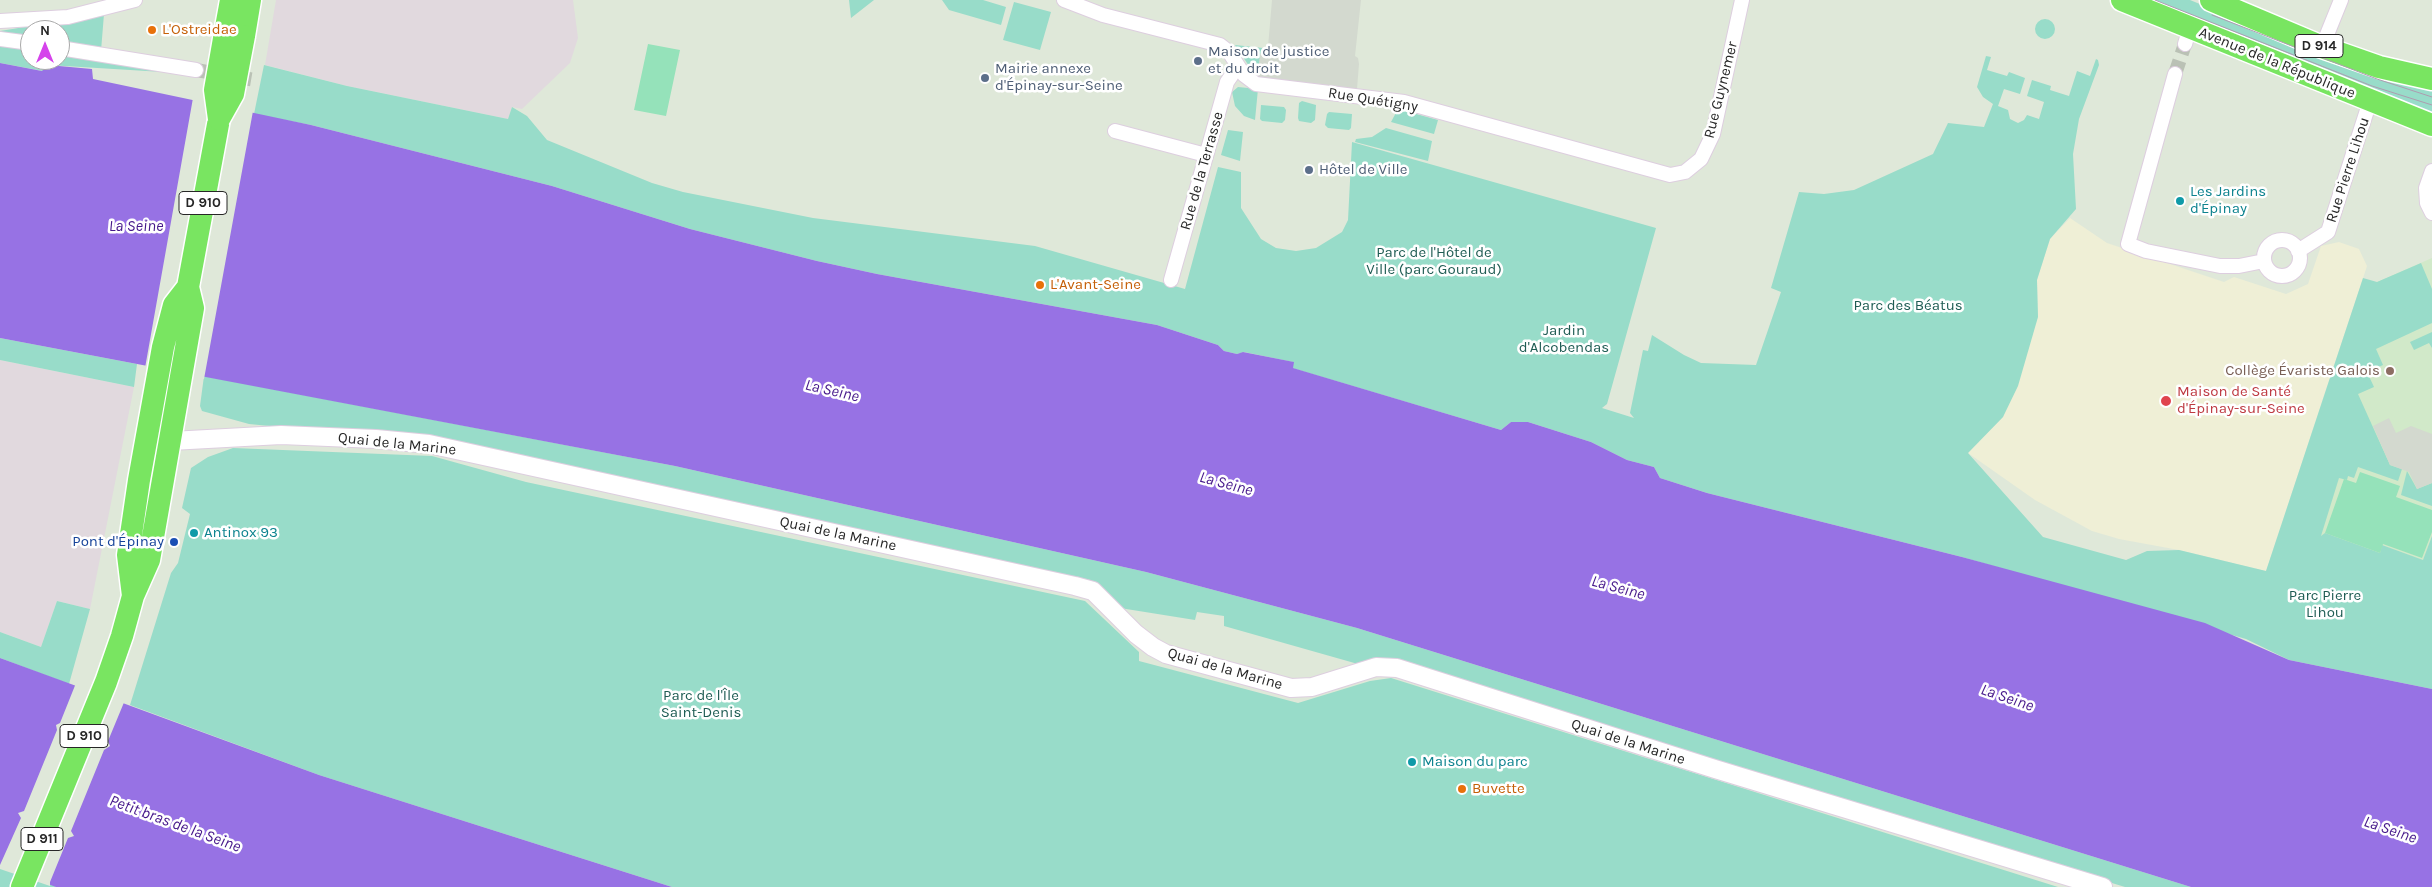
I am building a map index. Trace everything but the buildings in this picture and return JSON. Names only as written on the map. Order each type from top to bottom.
[{"type":"main road","name":"D 910","points":[[63,790],[106,682],[133,596],[149,560],[193,308],[188,287],[219,119],[232,94],[235,34],[231,0]]},
{"type":"main road","name":"D 910","points":[[235,34],[250,0]]},
{"type":"main road","name":"Avenue de la République","points":[[2122,0],[2187,35],[2432,125]]},
{"type":"main road","name":"D 914","points":[[2211,0],[2322,47],[2379,67],[2432,79]]},
{"type":"main road","name":"D 910","points":[[133,596],[128,555],[156,384],[174,305],[188,287]]},
{"type":"main road","points":[[147,437],[171,440]]},
{"type":"main road","name":"D 911","points":[[22,887],[63,790]]},
{"type":"street","points":[[0,22],[68,17],[135,0]]},
{"type":"street","name":"Rue Guynemer","points":[[1684,172],[1700,159],[1713,134],[1742,0]]},
{"type":"street","points":[[2322,47],[2342,0]]},
{"type":"street","name":"Rue Quétigny","points":[[1073,1],[1103,15],[1220,45],[1229,52],[1244,75],[1256,84],[1404,102],[1663,174],[1684,172]]},
{"type":"street","points":[[0,39],[20,42]]},
{"type":"street","points":[[70,50],[196,70]]},
{"type":"street","name":"Rue de la Terrasse","points":[[1171,280],[1227,82],[1238,66]]},
{"type":"street","points":[[2174,74],[2128,244],[2146,251],[2220,266],[2239,266],[2264,261]]},
{"type":"street","name":"Rue Pierre Lihou","points":[[2298,251],[2328,232],[2370,102]]},
{"type":"street","points":[[1115,131],[1206,155]]},
{"type":"street","points":[[2432,171],[2426,188],[2427,203],[2432,213]]},
{"type":"street","points":[[2279,241],[2290,243],[2298,251],[2297,266],[2290,274],[2285,276],[2274,274],[2264,261],[2264,256],[2269,246],[2279,241]]},
{"type":"street","name":"Quai de la Marine","points":[[171,440],[281,435],[376,439],[429,444],[1075,586],[1093,591],[1136,634],[1166,654],[1291,688],[1312,687],[1376,667],[1398,668],[1715,769],[2103,887]]},
{"type":"shaded area","points":[[276,0],[573,0],[578,38],[570,63],[522,109],[512,107],[508,119],[347,86],[265,65]]},
{"type":"shaded area","points":[[1272,0],[1361,0],[1355,56],[1358,58],[1359,64],[1357,89],[1257,79],[1260,54],[1268,47]]},
{"type":"shaded area","name":"Maison de Santé d'Épinay-sur-Seine","points":[[2070,218],[2107,243],[2224,282],[2234,277],[2286,294],[2308,284],[2321,246],[2339,242],[2359,249],[2367,266],[2266,571],[2179,550],[2119,539],[2092,531],[2035,500],[1968,453],[2003,417],[2038,317],[2037,280],[2050,239]]},
{"type":"shaded area","name":"Collège Évariste Galois","points":[[2432,258],[2432,561],[2413,568],[2320,537],[2342,466],[2377,282]]},
{"type":"shaded area","points":[[0,360],[134,387],[90,609],[57,601],[41,647],[0,632]]},
{"type":"shaded area","points":[[2389,418],[2396,433],[2411,426],[2432,434],[2432,483],[2417,489],[2409,472],[2390,465],[2373,426]]},
{"type":"green space","points":[[849,0],[874,0],[851,18]]},
{"type":"green space","points":[[942,0],[983,0],[1006,7],[1001,25],[949,10]]},
{"type":"green space","points":[[2140,0],[2190,0],[2263,30],[2432,87],[2432,116]]},
{"type":"green space","points":[[1014,2],[1051,12],[1040,50],[1003,40]]},
{"type":"green space","points":[[104,14],[101,51],[70,46],[70,20],[67,20]]},
{"type":"green space","points":[[2041,19],[2049,19],[2055,25],[2055,33],[2049,39],[2041,39],[2035,33],[2035,25]]},
{"type":"green space","points":[[20,28],[20,39],[4,37],[0,31]]},
{"type":"green space","points":[[648,44],[680,50],[666,116],[634,110]]},
{"type":"green space","points":[[0,45],[20,48],[20,67],[0,63]]},
{"type":"green space","points":[[1235,45],[1263,48],[1260,76],[1251,69]]},
{"type":"green space","points":[[70,55],[163,72],[70,66]]},
{"type":"green space","points":[[1986,56],[1991,57],[1987,70],[2007,76],[2009,72],[2025,78],[2020,94],[2004,89],[1998,106],[2008,110],[2010,119],[2018,123],[2024,120],[2027,115],[2039,119],[2044,102],[2027,96],[2032,80],[2051,86],[2050,90],[2069,96],[2077,71],[2090,76],[2096,59],[2099,65],[2079,119],[2073,154],[2076,209],[2050,239],[2037,280],[2038,317],[2018,386],[2003,417],[1968,453],[2043,537],[2126,560],[2147,551],[2179,550],[2266,571],[2363,278],[2377,282],[2421,263],[2432,289],[2432,323],[2376,349],[2383,365],[2367,372],[2374,387],[2358,394],[2390,465],[2402,469],[2398,481],[2358,467],[2354,478],[2348,476],[2347,480],[2339,478],[2321,536],[2325,533],[2380,553],[2382,545],[2423,560],[2432,536],[2432,689],[2289,660],[2246,639],[1962,557],[1707,493],[1660,478],[1654,467],[1627,460],[1591,442],[1528,422],[1511,422],[1501,430],[1292,368],[1293,362],[1244,352],[1237,354],[1224,351],[1218,345],[1157,325],[877,274],[817,261],[690,229],[552,186],[311,125],[254,114],[264,65],[347,86],[508,119],[512,107],[527,116],[547,140],[652,183],[683,192],[813,218],[1035,246],[1185,289],[1218,167],[1241,172],[1241,208],[1261,239],[1276,248],[1296,251],[1316,248],[1342,232],[1348,220],[1352,142],[1656,228],[1607,404],[1602,408],[1634,418],[1630,413],[1643,350],[1648,351],[1652,335],[1701,363],[1756,365],[1781,292],[1771,288],[1799,192],[1824,194],[1854,190],[1933,154],[1948,123],[1984,127],[1993,104],[1983,97],[1977,87]]},
{"type":"green space","points":[[1238,87],[1258,89],[1255,120],[1244,116],[1235,106],[1232,92]]},
{"type":"green space","points":[[1302,101],[1316,105],[1315,120],[1311,123],[1299,121],[1299,103]]},
{"type":"green space","points":[[1261,105],[1284,107],[1286,110],[1285,120],[1282,123],[1262,121],[1260,119]]},
{"type":"green space","points":[[1398,109],[1438,120],[1434,134],[1391,122]]},
{"type":"green space","points":[[1329,112],[1352,114],[1351,128],[1349,130],[1328,128],[1325,125]]},
{"type":"green space","points":[[1386,128],[1432,141],[1428,161],[1355,142],[1356,139],[1372,137]]},
{"type":"green space","points":[[1228,130],[1243,132],[1240,161],[1221,155]]},
{"type":"green space","points":[[2432,332],[2432,348],[2429,343],[2414,350],[2410,342]]},
{"type":"green space","points":[[0,338],[137,364],[134,387],[0,360]]},
{"type":"green space","points":[[204,376],[675,466],[1146,572],[1357,628],[2191,887],[2125,887],[1869,809],[1224,626],[1224,616],[1197,612],[1195,620],[1120,608],[1090,580],[825,522],[280,427],[249,424],[202,411],[200,406]]},
{"type":"green space","name":"Parc de l'Île Saint-Denis","points":[[233,448],[432,456],[526,482],[1085,601],[1139,652],[1139,661],[1298,703],[1370,681],[1391,678],[2058,887],[672,887],[319,775],[130,705],[171,573],[178,563],[190,514],[182,508],[191,468],[208,457]]},
{"type":"green space","points":[[2407,471],[2417,489],[2432,483],[2432,506],[2401,495]]},
{"type":"green space","points":[[2360,472],[2400,486],[2396,497],[2432,510],[2432,532],[2422,558],[2383,544],[2380,553],[2325,533],[2344,479],[2356,483]]},
{"type":"green space","points":[[57,601],[90,609],[69,684],[0,658],[0,632],[41,647]]},
{"type":"green space","points":[[0,866],[54,885],[56,887],[0,887]]},
{"type":"water","name":"La Seine","points":[[0,63],[20,67],[20,70],[70,70],[70,67],[92,69],[93,79],[311,125],[552,186],[690,229],[817,261],[877,274],[1157,325],[1218,345],[1224,351],[1237,354],[1243,352],[1294,362],[1293,368],[1501,430],[1511,422],[1528,422],[1591,442],[1627,460],[1654,467],[1660,478],[1707,493],[1962,557],[2205,623],[2289,660],[2432,689],[2432,887],[2191,887],[1357,628],[1146,572],[675,466],[0,338]]},
{"type":"water","name":"Petit bras de la Seine","points":[[0,658],[319,775],[672,887],[56,887],[0,866]]},
{"type":"pier","points":[[193,98],[253,111],[204,379],[145,368]]},
{"type":"pier","points":[[76,683],[125,700],[108,741],[110,746],[104,750],[71,831],[74,836],[68,838],[50,886],[0,869],[0,865],[21,818],[18,813],[24,811],[57,730],[56,725],[60,723]]},
{"type":"tunnel","points":[[2175,74],[2185,44]]},
{"type":"tunnel","points":[[196,70],[255,80]]},
{"type":"tram line","points":[[2155,0],[2372,86],[2432,105]]},
{"type":"tram line","points":[[2212,15],[2377,79],[2432,97]]},
{"type":"place","name":"L'Ostreidae","points":[[152,30]]},
{"type":"place","name":"Maison de justice et du droit","points":[[1198,61]]},
{"type":"place","name":"Mairie annexe d'Épinay-sur-Seine","points":[[985,78]]},
{"type":"place","name":"Hôtel de Ville","points":[[1309,170]]},
{"type":"place","name":"Les Jardins d'Épinay","points":[[2180,201]]},
{"type":"place","name":"L'Avant-Seine","points":[[1040,285]]},
{"type":"place","name":"Collège Évariste Galois","points":[[2390,371]]},
{"type":"place","name":"Maison de Santé d'Épinay-sur-Seine","points":[[2166,401]]},
{"type":"place","name":"Antinox 93","points":[[194,533]]},
{"type":"place","name":"Pont d'Épinay","points":[[174,542]]},
{"type":"place","name":"Maison du parc","points":[[1412,762]]},
{"type":"place","name":"Buvette","points":[[1462,789]]},
{"type":"park label","name":"Parc de l'Hôtel de Ville (parc Gouraud)","points":[[1434,262]]},
{"type":"park label","name":"Parc des Béatus","points":[[1908,306]]},
{"type":"park label","name":"Jardin d'Alcobendas","points":[[1564,340]]},
{"type":"park label","name":"Parc Pierre Lihou","points":[[2325,604]]}]
